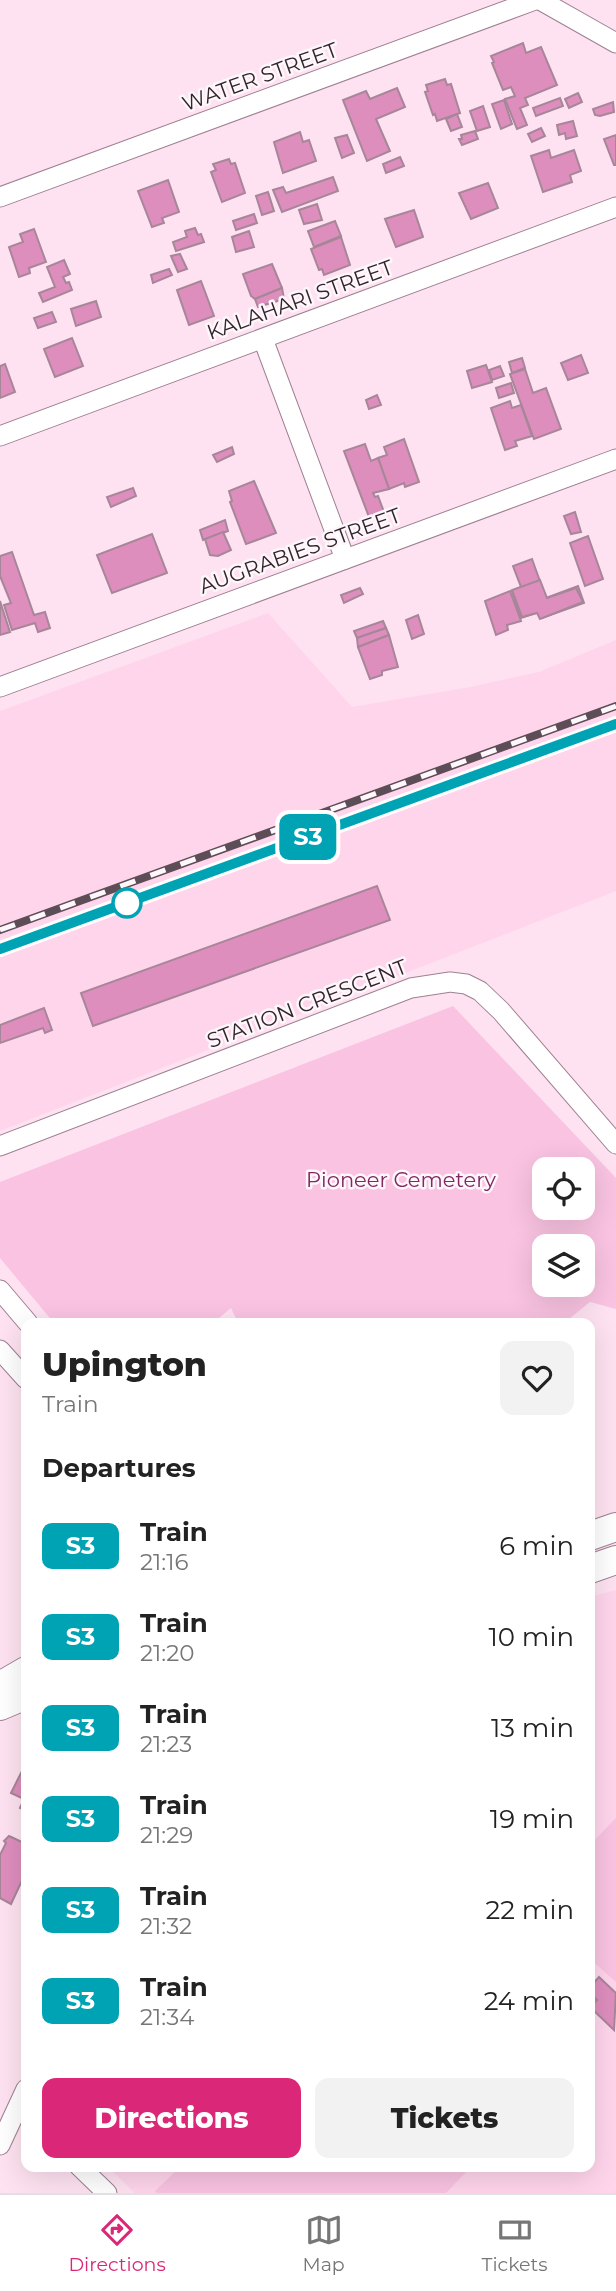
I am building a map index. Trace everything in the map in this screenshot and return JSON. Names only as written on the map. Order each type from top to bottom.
[{"type":"street","points":[[538,0],[616,43]]},
{"type":"street","name":"WATER STREET","points":[[0,197],[538,0]]},
{"type":"street","name":"KALAHARI STREET","points":[[0,436],[616,207]]},
{"type":"street","points":[[263,339],[345,559]]},
{"type":"street","name":"AUGRABIES STREET","points":[[0,687],[616,459]]},
{"type":"street","name":"STATION CRESCENT","points":[[0,1146],[411,988],[450,982],[473,987],[494,1004],[616,1144]]},
{"type":"street","points":[[0,1290],[24,1318]]},
{"type":"street","points":[[0,1350],[21,1373]]},
{"type":"street","points":[[595,1534],[616,1527]]},
{"type":"street","points":[[595,1567],[616,1560]]},
{"type":"street","points":[[0,1686],[21,1674]]},
{"type":"street","points":[[0,1706],[21,1697]]},
{"type":"street","points":[[0,2145],[21,2113]]},
{"type":"street","points":[[85,2172],[107,2193]]},
{"type":"shaded area","points":[[268,613],[352,707],[539,672],[616,640],[616,891],[0,1131],[0,711]]},
{"type":"shaded area","points":[[616,1590],[616,2193],[135,2193],[113,2172],[595,2172],[595,1596]]},
{"type":"green space","name":"Pioneer Cemetery","points":[[453,1006],[616,1178],[616,1309],[590,1302],[570,1318],[236,1318],[231,1308],[219,1318],[50,1318],[0,1258],[0,1182]]},
{"type":"green space","points":[[616,1818],[616,1982],[595,1963],[595,1840]]},
{"type":"green space","points":[[175,2172],[466,2172],[446,2193],[155,2191]]},
{"type":"building","points":[[523,43],[526,53],[541,47],[557,85],[525,98],[528,105],[520,108],[527,125],[517,129],[505,99],[515,96],[511,87],[503,90],[491,56]]},
{"type":"building","points":[[445,79],[447,85],[451,84],[460,113],[437,121],[425,92],[428,91],[426,85]]},
{"type":"building","points":[[397,88],[405,107],[376,119],[390,151],[367,161],[343,100],[366,91],[370,99]]},
{"type":"building","points":[[578,93],[582,102],[569,108],[565,99]]},
{"type":"building","points":[[560,98],[563,106],[536,116],[533,108]]},
{"type":"building","points":[[504,100],[512,124],[501,129],[492,104]]},
{"type":"building","points":[[613,102],[614,112],[595,115],[593,109]]},
{"type":"building","points":[[483,106],[490,127],[477,131],[470,111]]},
{"type":"building","points":[[457,114],[462,127],[451,131],[446,119]]},
{"type":"building","points":[[573,121],[577,136],[566,139],[565,133],[559,135],[557,125]]},
{"type":"building","points":[[541,128],[545,136],[532,142],[528,134]]},
{"type":"building","points":[[475,131],[478,139],[462,145],[459,139],[462,139],[461,135]]},
{"type":"building","points":[[300,132],[303,142],[309,140],[316,161],[283,173],[274,142]]},
{"type":"building","points":[[347,135],[354,153],[342,158],[335,138]]},
{"type":"building","points":[[616,135],[616,165],[614,165],[604,139]]},
{"type":"building","points":[[549,150],[551,158],[574,150],[581,171],[570,175],[572,182],[543,192],[531,156]]},
{"type":"building","points":[[400,157],[404,166],[386,173],[383,164]]},
{"type":"building","points":[[229,159],[231,164],[235,163],[245,193],[222,202],[211,172],[216,170],[213,164]]},
{"type":"building","points":[[333,177],[338,191],[282,212],[273,190],[283,187],[286,193]]},
{"type":"building","points":[[168,180],[179,212],[162,218],[164,223],[152,227],[138,191]]},
{"type":"building","points":[[488,183],[498,208],[471,219],[459,193]]},
{"type":"building","points":[[268,192],[274,211],[262,215],[256,196]]},
{"type":"building","points":[[317,204],[322,220],[304,224],[299,210]]},
{"type":"building","points":[[414,210],[423,237],[396,247],[385,219]]},
{"type":"building","points":[[254,214],[257,223],[236,230],[233,221]]},
{"type":"building","points":[[335,221],[341,236],[314,247],[308,231]]},
{"type":"building","points":[[195,228],[204,242],[176,251],[173,242],[187,237],[185,231]]},
{"type":"building","points":[[34,229],[46,262],[29,268],[30,273],[19,277],[9,247],[23,242],[20,234]]},
{"type":"building","points":[[249,231],[254,247],[236,252],[232,237]]},
{"type":"building","points":[[341,237],[350,265],[324,275],[322,269],[319,270],[311,249]]},
{"type":"building","points":[[180,254],[187,269],[178,272],[171,256]]},
{"type":"building","points":[[64,260],[70,274],[63,277],[72,290],[43,302],[39,293],[55,287],[47,267]]},
{"type":"building","points":[[272,264],[282,288],[255,299],[251,296],[243,274]]},
{"type":"building","points":[[169,269],[172,275],[153,283],[151,275]]},
{"type":"building","points":[[201,281],[214,316],[189,325],[177,290]]},
{"type":"building","points":[[282,288],[284,299],[258,307],[255,299]]},
{"type":"building","points":[[96,301],[101,317],[76,326],[71,309]]},
{"type":"building","points":[[52,312],[56,322],[38,328],[34,318]]},
{"type":"building","points":[[72,338],[83,366],[55,377],[44,349]]},
{"type":"building","points":[[581,355],[588,373],[568,380],[561,363]]},
{"type":"building","points":[[522,358],[525,368],[512,373],[509,362]]},
{"type":"building","points":[[5,364],[15,392],[0,398],[0,366]]},
{"type":"building","points":[[486,365],[492,382],[472,388],[467,371]]},
{"type":"building","points":[[500,366],[504,376],[492,380],[489,370]]},
{"type":"building","points":[[525,369],[533,393],[546,388],[561,429],[534,439],[510,374]]},
{"type":"building","points":[[511,383],[514,393],[499,398],[496,388]]},
{"type":"building","points":[[377,395],[381,405],[369,409],[366,400]]},
{"type":"building","points":[[510,401],[512,408],[521,405],[532,436],[515,441],[517,446],[505,450],[491,408]]},
{"type":"building","points":[[404,439],[419,482],[405,487],[404,483],[389,489],[378,458],[387,455],[384,447]]},
{"type":"building","points":[[365,444],[371,461],[378,458],[389,489],[373,493],[375,497],[378,496],[384,512],[369,517],[344,451]]},
{"type":"building","points":[[232,447],[234,454],[217,462],[213,455]]},
{"type":"building","points":[[254,481],[276,533],[246,544],[230,502],[229,491]]},
{"type":"building","points":[[133,488],[136,496],[111,507],[107,497]]},
{"type":"building","points":[[575,512],[581,532],[571,534],[564,516]]},
{"type":"building","points":[[225,520],[228,531],[203,540],[200,530]]},
{"type":"building","points":[[223,532],[231,550],[218,556],[210,555],[205,539]]},
{"type":"building","points":[[152,534],[167,573],[112,593],[97,555]]},
{"type":"building","points":[[588,536],[603,579],[585,586],[570,543]]},
{"type":"building","points":[[12,552],[34,615],[45,612],[50,628],[38,632],[35,623],[12,630],[4,605],[11,603],[0,576],[0,556]]},
{"type":"building","points":[[532,559],[546,598],[578,586],[584,603],[542,618],[539,612],[521,618],[512,591],[521,587],[513,566]]},
{"type":"building","points":[[540,580],[547,598],[576,588],[583,602],[540,619],[537,613],[522,617],[512,590]]},
{"type":"building","points":[[360,588],[363,594],[344,603],[341,595]]},
{"type":"building","points":[[510,591],[521,621],[507,625],[508,630],[496,635],[485,601]]},
{"type":"building","points":[[0,601],[10,632],[0,635]]},
{"type":"building","points":[[418,615],[424,634],[412,639],[406,620]]},
{"type":"building","points":[[383,621],[386,628],[357,638],[354,631]]},
{"type":"building","points":[[386,628],[389,635],[358,647],[357,638]]},
{"type":"building","points":[[389,635],[398,667],[382,671],[382,675],[370,679],[358,647]]},
{"type":"building","points":[[377,886],[390,920],[93,1026],[81,993]]},
{"type":"building","points":[[44,1008],[52,1030],[45,1033],[43,1028],[0,1043],[0,1025]]},
{"type":"building","points":[[21,1773],[21,1798],[11,1793]]},
{"type":"building","points":[[9,1836],[21,1842],[21,1883],[11,1904],[0,1898],[0,1855],[6,1843],[4,1841]]},
{"type":"building","points":[[599,1977],[616,1993],[614,2030],[595,2012],[595,1981]]},
{"type":"railway","points":[[0,930],[616,706]]},
{"type":"railway","points":[[0,949],[616,724]]},
{"type":"train","name":"S3","points":[[0,949],[616,724]]}]
